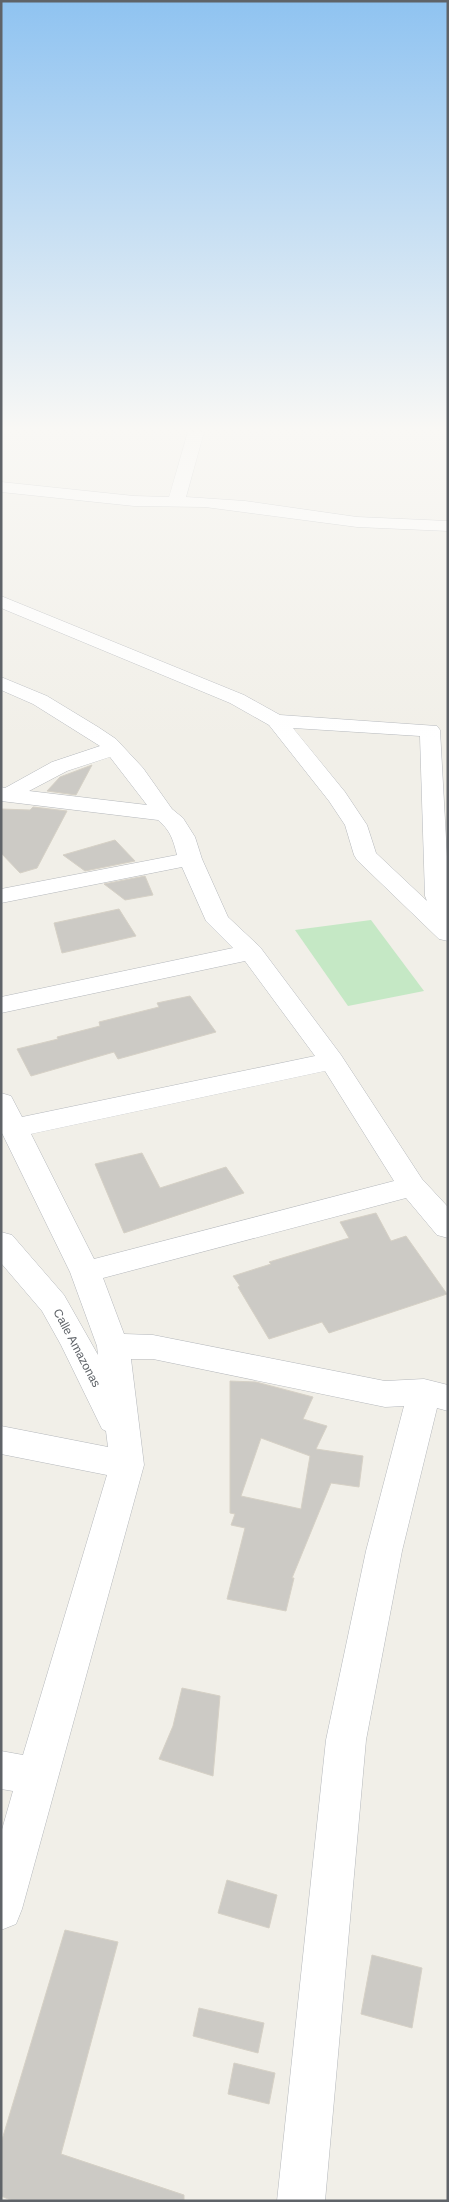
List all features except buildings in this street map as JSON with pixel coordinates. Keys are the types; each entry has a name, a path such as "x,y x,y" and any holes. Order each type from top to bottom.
{"street":[{"path":"1,601 237,699 276,721 337,797 356,826 365,855 448,934"},
{"path":"1,683 40,700 91,731 115,749 135,773 164,814 175,823 184,837 190,859 206,900 218,921 251,952 332,1060 412,1186 448,1227"},
{"path":"1,704 40,700"},
{"path":"276,721 430,730 437,896 448,923"},
{"path":"5,795 24,784 87,756 115,749"},
{"path":"5,795 164,814"},
{"path":"1,896 190,859"},
{"path":"1,1005 251,952"},
{"path":"16,1128 332,1060"},
{"path":"1,1102 16,1128 85,1272 112,1346 125,1451 19,1774 1,1910"},
{"path":"85,1272 412,1186"},
{"name":"Calle Amazonas","path":"1,1243 53,1303 76,1343 125,1451"},
{"path":"112,1346 153,1347 385,1394 436,1395 384,1551 346,1740 301,2201"},
{"path":"1,1440 125,1451"}],"green space":[{"path":"371,920 424,991 348,1006 295,930"}]}
